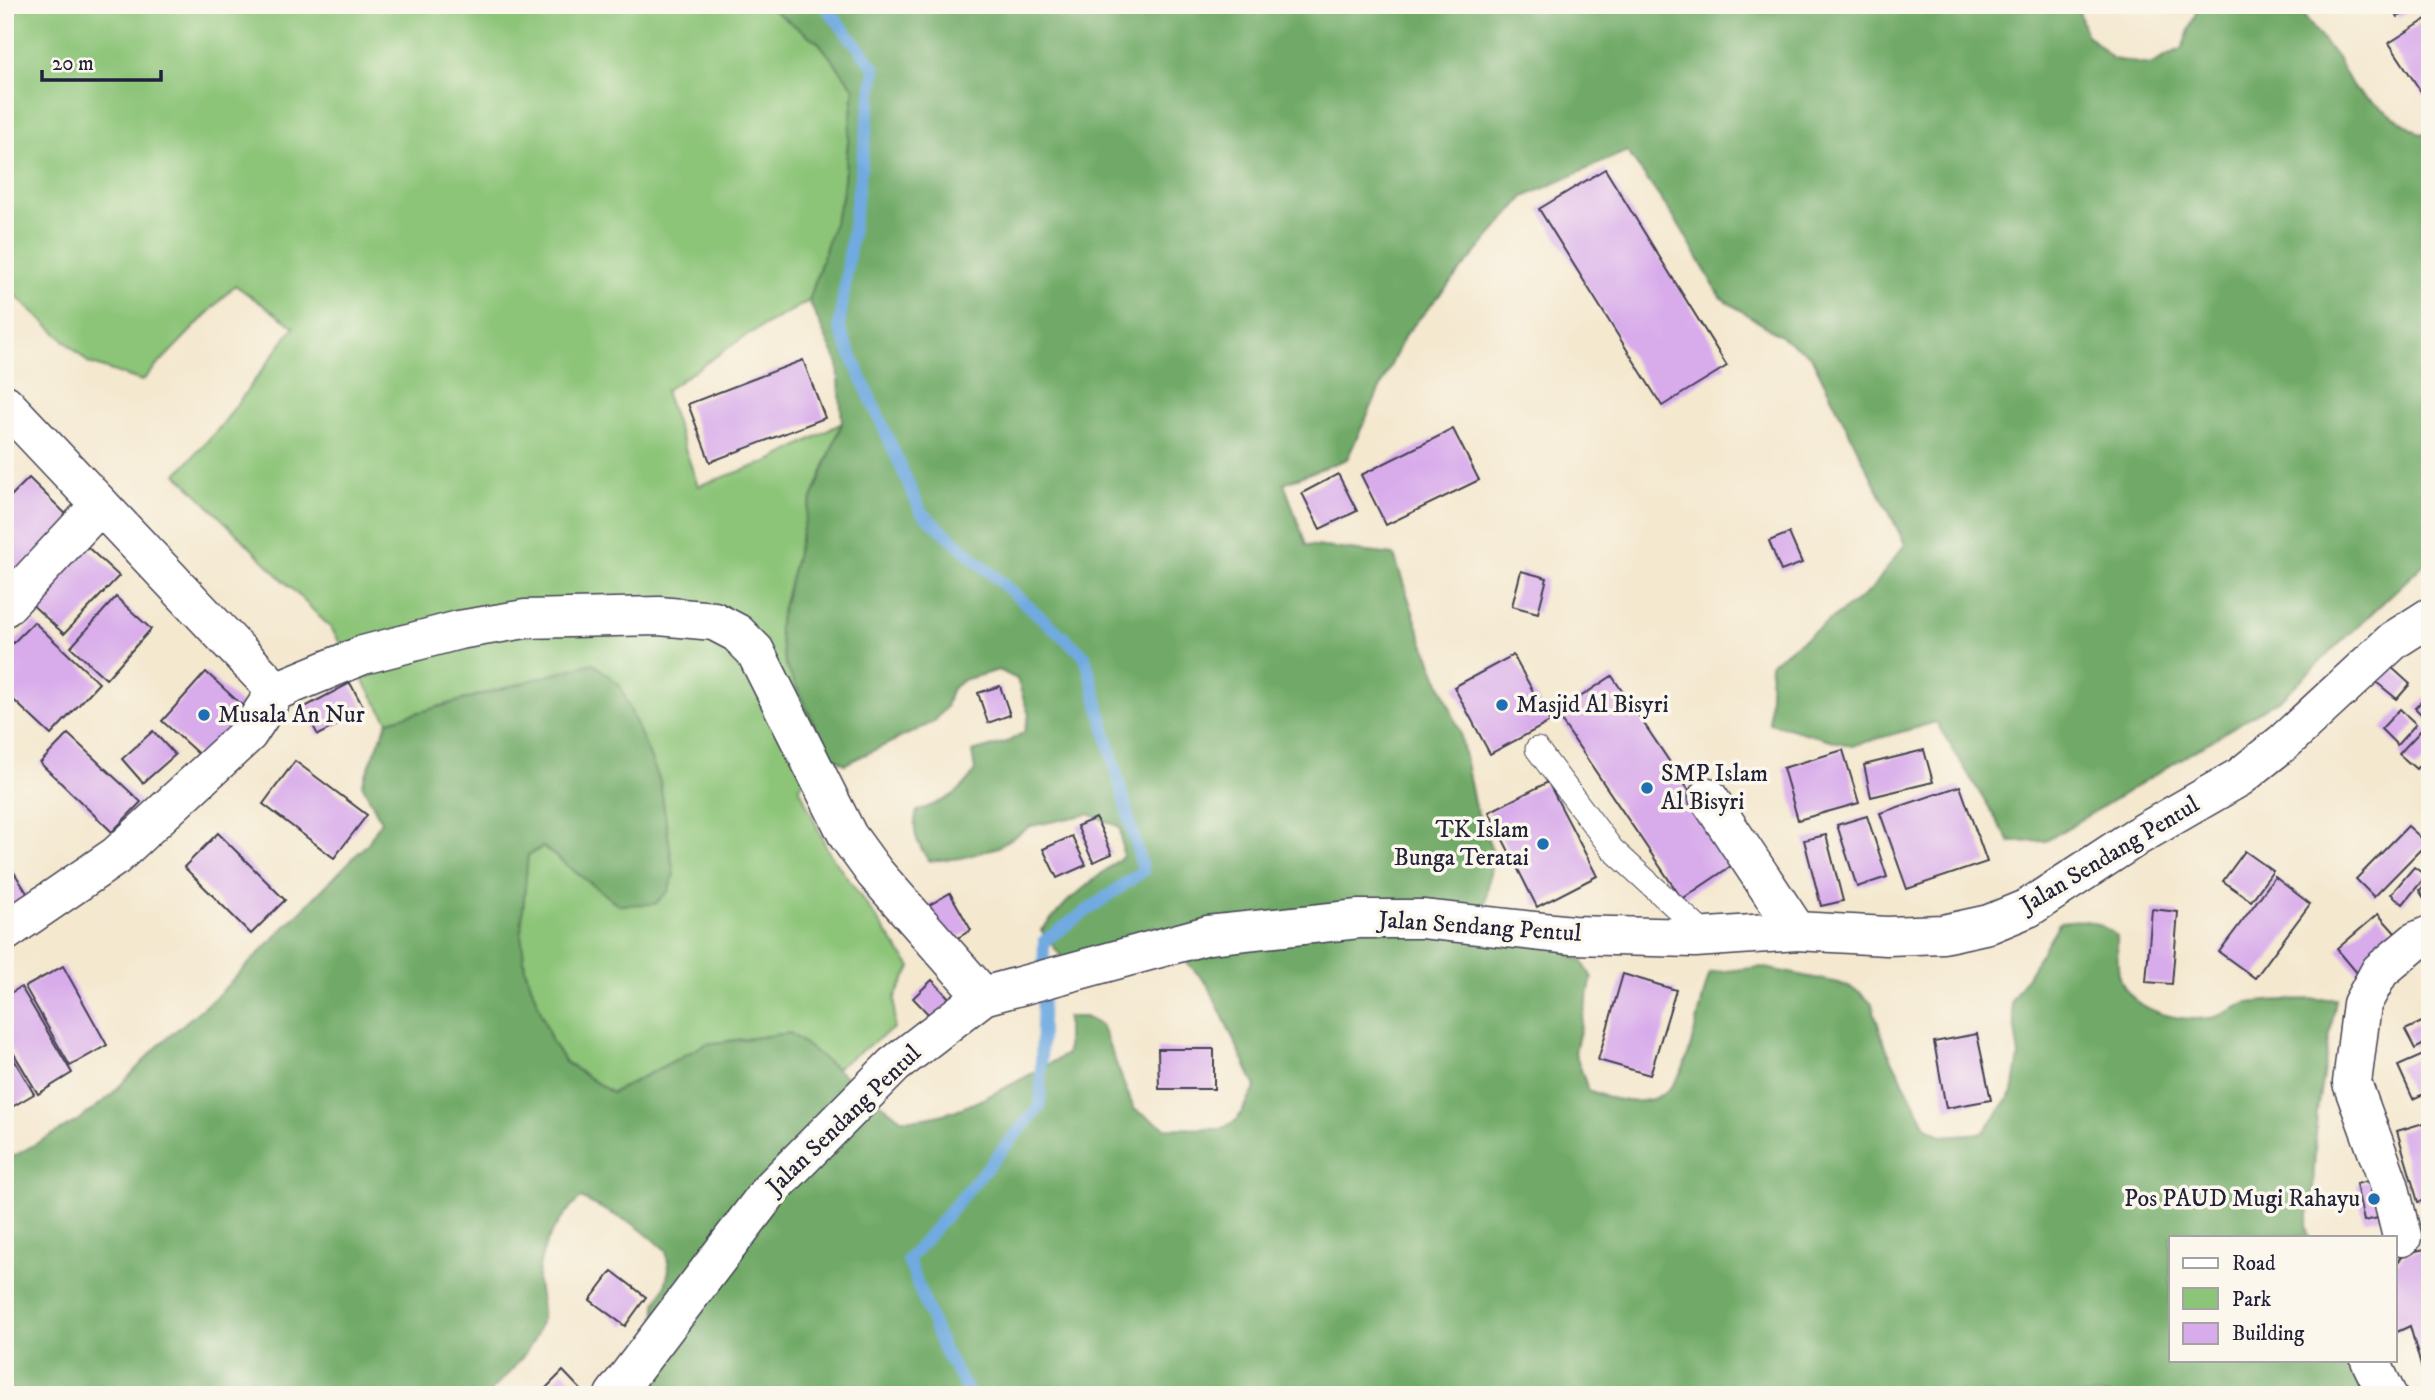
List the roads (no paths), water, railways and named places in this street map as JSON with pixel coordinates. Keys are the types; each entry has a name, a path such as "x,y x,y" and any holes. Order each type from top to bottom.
{"street":[{"path":"5,404 276,691"},
{"path":"5,607 100,505"},
{"path":"5,932 117,856 248,734 276,691 363,655 427,637 512,621 659,616 714,621 737,633 755,651 855,845 875,873 983,996"},
{"name":"Jalan Sendang Pentul","path":"614,1395 769,1190 894,1065 983,996 1019,984 1105,964 1208,935 1360,919 1422,919 1572,935 1709,937 1797,931 1887,936 1942,934 1989,924 2028,908 2136,837 2240,777 2394,640 2430,617"},
{"path":"1709,797 1797,931"},
{"path":"2409,1235 2351,1083 2362,1004 2380,971 2416,941 2430,935"},
{"path":"2371,1362 2387,1395"}],"lane":[{"path":"1537,750 1612,849 1709,937"}],"waterway":[{"path":"824,5 875,68 839,328 921,512 1085,656 1143,871 1044,941 1040,1106 908,1260 943,1349 970,1395"}],"place":[{"name":"Masjid Al Bisyri","path":"1502,705"},
{"name":"Musala An Nur","path":"204,715"},
{"name":"SMP Islam Al Bisyri","path":"1647,788"},
{"name":"TK Islam Bunga Teratai","path":"1543,844"},
{"name":"Pos PAUD Mugi Rahayu","path":"2374,1199"}]}
